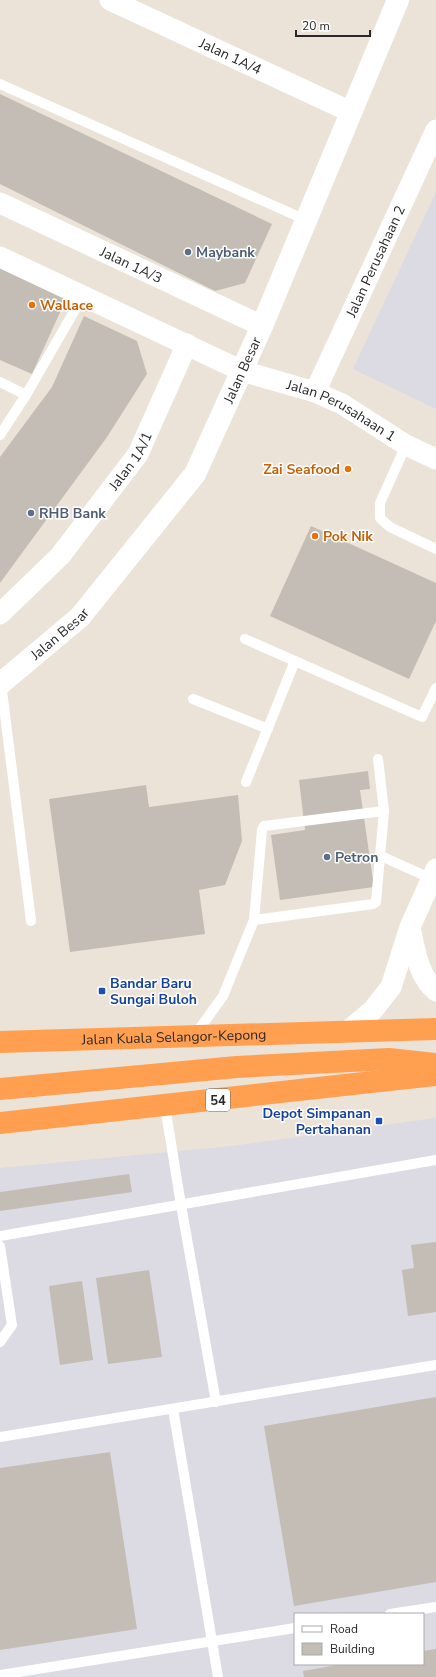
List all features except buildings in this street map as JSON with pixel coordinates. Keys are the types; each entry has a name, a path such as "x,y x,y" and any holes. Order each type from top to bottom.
{"highway":[{"name":"Jalan Kuala Selangor-Kepong","path":"0,1042 436,1029"},
{"path":"0,1089 237,1067 389,1059 436,1064"},
{"name":"54","path":"0,1123 436,1075"}],"street":[{"name":"Jalan 1A/4","path":"110,0 351,112"},
{"name":"Jalan Besar","path":"1,683 80,617 195,474 262,326 398,0"},
{"name":"Jalan Perusahaan 2","path":"315,392 436,130"},
{"name":"Jalan 1A/3","path":"0,203 262,326"},
{"path":"0,257 242,370"},
{"name":"Jalan 1A/1","path":"0,614 60,556 138,454 187,344"},
{"name":"Jalan Perusahaan 1","path":"242,370 315,392 342,404 406,445 436,459"},
{"path":"348,1031 373,1010 391,987 410,927 434,874"},
{"path":"410,927 418,962 428,985 436,991"}],"lane":[{"path":"0,84 306,220"},
{"path":"0,435 26,395 83,296"},
{"path":"0,382 26,395"},
{"path":"406,445 380,504 380,518 390,528 436,549"},
{"path":"246,639 422,717 436,688"},
{"path":"246,782 295,661"},
{"path":"1,683 31,921"},
{"path":"194,699 268,729"},
{"path":"254,920 373,904 377,898 384,811 378,759"},
{"path":"194,1037 223,996 254,920 262,830 264,826 384,811"},
{"path":"381,856 434,874"},
{"path":"165,1106 216,1402"},
{"path":"0,1236 436,1160"},
{"path":"0,1246 12,1325 0,1342"},
{"path":"0,1437 436,1365"},
{"path":"174,1409 218,1677"},
{"path":"397,1613 436,1607"},
{"path":"0,1676 212,1640 294,1628"}],"shaded area":[{"path":"436,192 436,409 353,369"},
{"name":"Depot Simpanan Pertahanan","path":"436,1118 436,1677 0,1677 0,1168 232,1146"}],"place":[{"name":"Maybank","path":"188,252"},
{"name":"Wallace","path":"32,305"},
{"name":"Zai Seafood","path":"348,469"},
{"name":"RHB Bank","path":"31,513"},
{"name":"Pok Nik","path":"315,536"},
{"name":"Petron","path":"327,857"},
{"name":"Bandar Baru Sungai Buloh","path":"102,991"},
{"name":"Depot Simpanan Pertahanan","path":"379,1121"}]}
